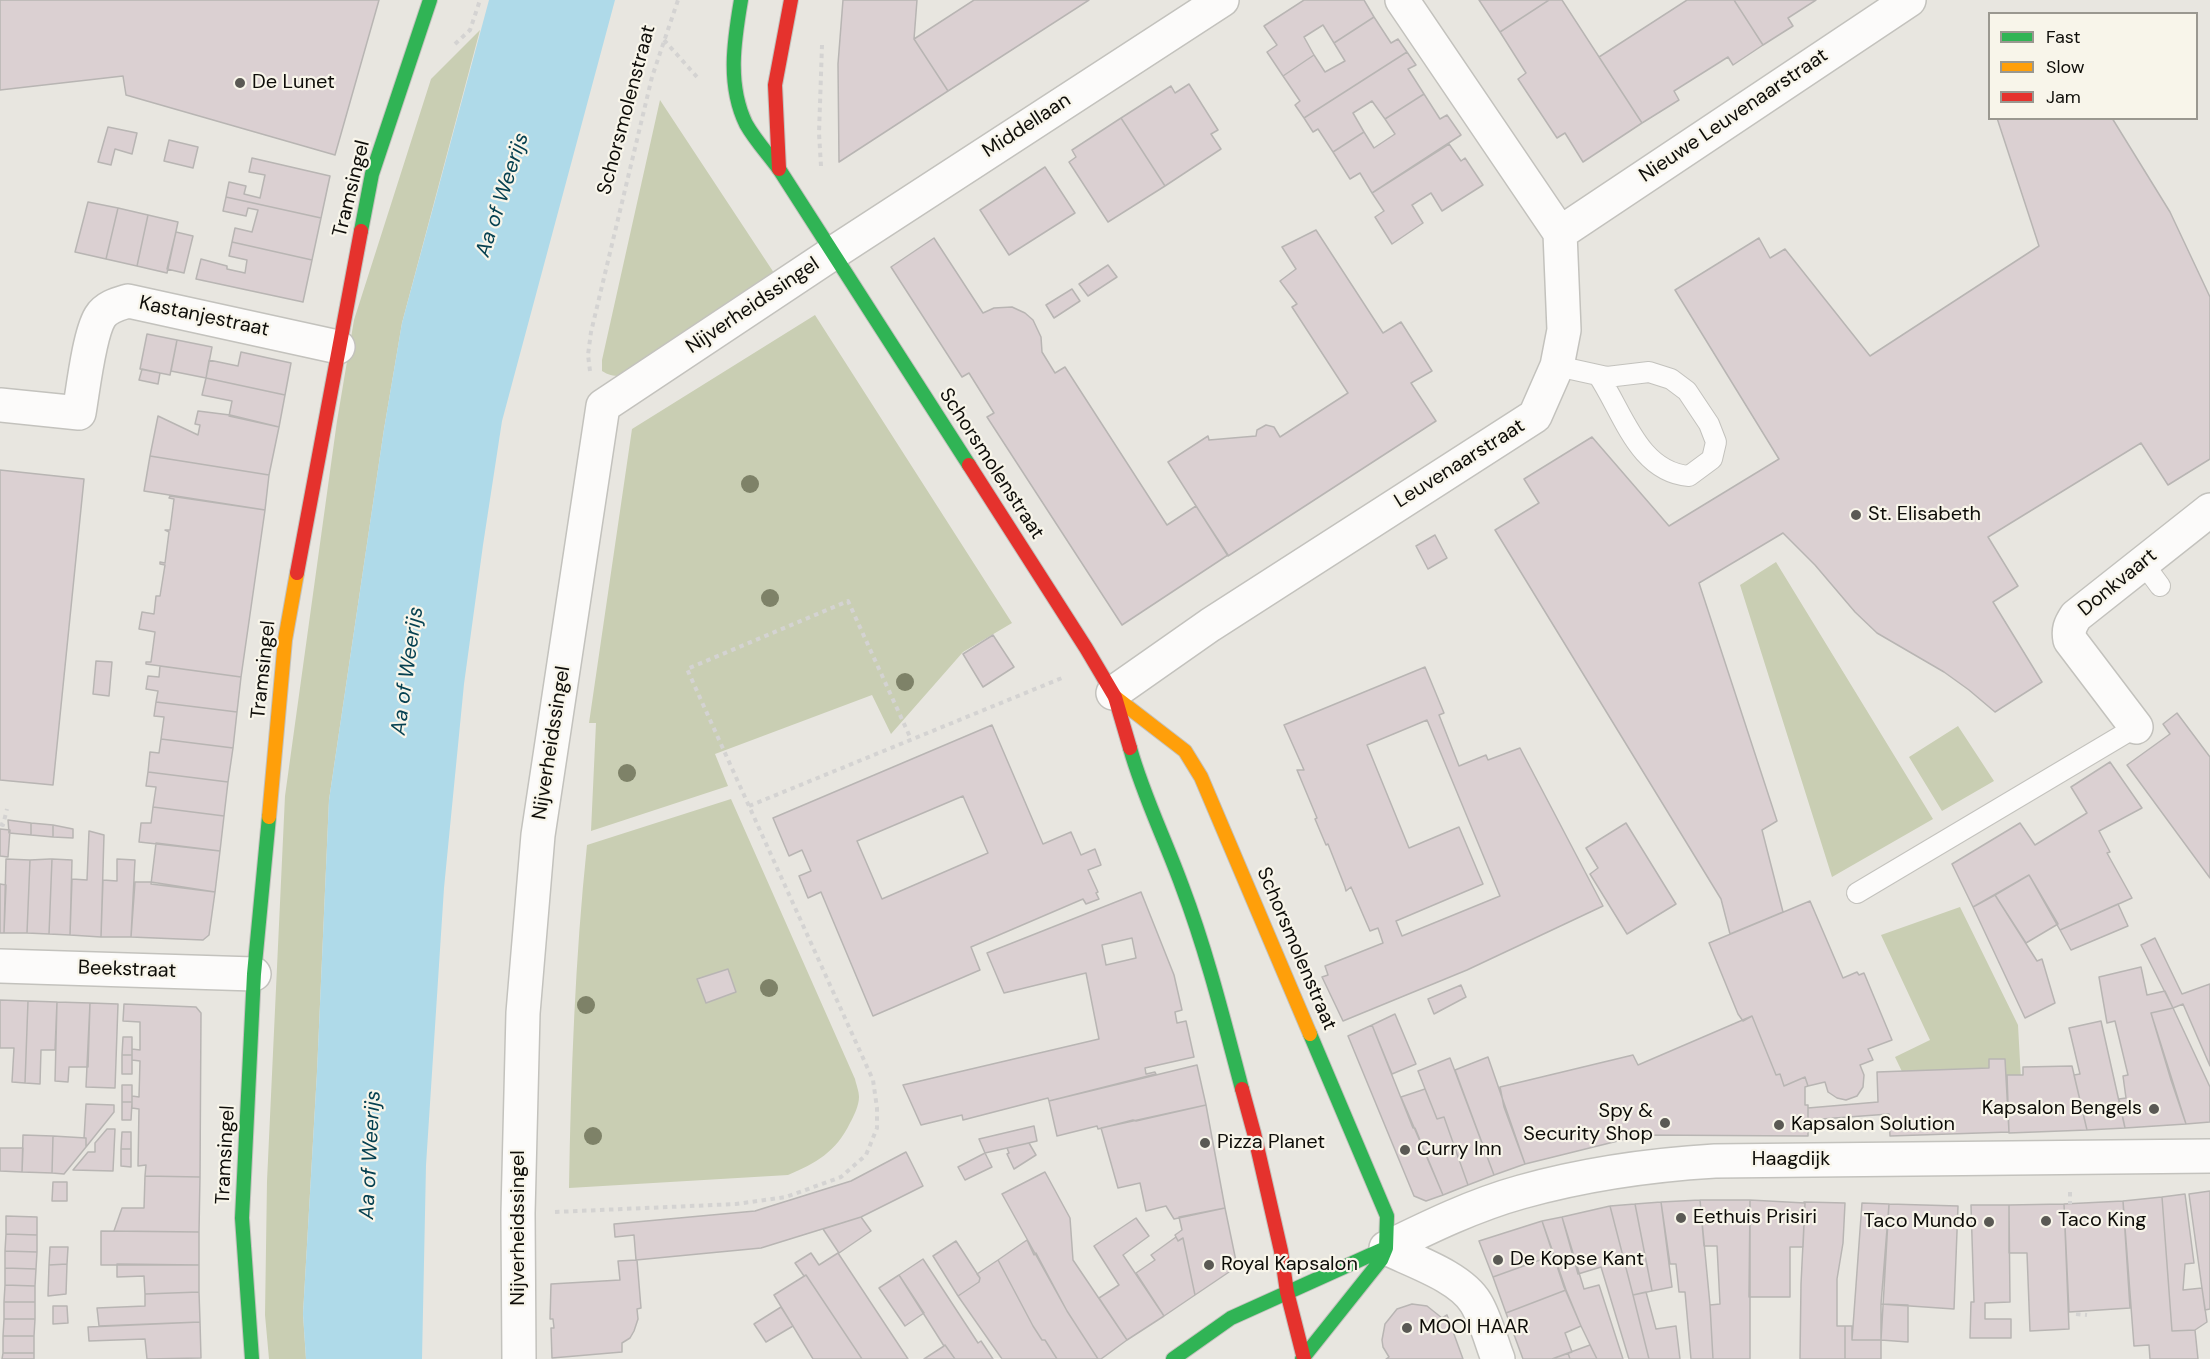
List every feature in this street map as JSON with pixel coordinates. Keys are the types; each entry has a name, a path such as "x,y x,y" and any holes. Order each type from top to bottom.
{"street":[{"name":"Tramsingel","path":"252,1359 242,1218 254,974 285,640 372,174 430,0"},
{"name":"Schorsmolenstraat","path":"741,0 733,61 735,90 746,125 779,169 1114,695 1137,774 1183,887 1219,1004 1268,1194 1281,1251 1287,1292 1303,1358"},
{"path":"779,169 776,85 791,0"},
{"name":"Middellaan","path":"833,253 1222,0"},
{"path":"1402,0 1560,233"},
{"name":"Nieuwe Leuvenaarstraat","path":"1560,233 1909,0"},
{"name":"Leuvenaarstraat","path":"1114,695 1210,625 1535,416 1557,366 1564,330 1560,233"},
{"name":"Nijverheidssingel","path":"519,1359 518,1213 523,1013 538,835 603,406 833,253"},
{"name":"Kastanjestraat","path":"0,405 79,413 94,331 100,315 112,306 128,301 338,347"},
{"name":"Donkvaart","path":"2136,727 2070,640 2068,631 2076,616 2152,574 2210,510"},
{"name":"Schorsmolenstraat","path":"1114,695 1185,751 1201,777 1383,1204 1388,1227 1386,1248"},
{"name":"Beekstraat","path":"0,966 254,974"},
{"name":"Haagdijk","path":"1386,1248 1431,1226 1520,1192 1595,1174 1655,1165 1715,1161 2210,1156"},
{"path":"1173,1359 1231,1318 1386,1248"},
{"path":"1303,1358 1368,1279 1386,1248"},
{"path":"1386,1248 1464,1289 1482,1313 1498,1359"}],"lane":[{"path":"1557,366 1598,375 1607,377 1649,372 1671,379 1687,391 1709,424 1716,442 1712,459 1689,476 1673,474 1659,465 1645,454 1626,427 1610,393 1598,375"},
{"path":"1857,893 2136,727"}],"path":[{"name":"Schorsmolenstraat","path":"603,406 589,368 589,344 652,78 678,0"},
{"path":"821,173 819,134 822,42"},
{"path":"518,1213 736,1204 786,1197 841,1177 866,1155 877,1128 873,1080 687,669 848,601 911,739"},
{"path":"749,806 1095,664"},
{"path":"0,824 3,825 7,809"},
{"path":"2076,1314 2087,1315"}],"green space":[{"path":"480,30 402,323 329,800 303,1314 306,1359 269,1359 265,1315 267,1181 285,796 337,421 354,320 431,79"},
{"path":"660,100 778,279 620,376 613,375 602,371 602,360"},
{"path":"815,315 1012,623 963,652 891,734 872,695 715,754 728,786 591,831 596,723 589,723 632,429"},
{"path":"1776,562 1933,819 1832,877 1740,585"},
{"path":"1958,726 1994,781 1942,811 1909,757"},
{"path":"731,799 855,1079 859,1097 855,1114 832,1149 808,1166 788,1175 569,1188 574,1016 587,845"},
{"path":"1960,907 2018,1025 2021,1080 1907,1082 1895,1057 1930,1040 1881,935"}],"water":[{"name":"Aa of Weerijs","path":"489,0 615,0 502,421 483,545 464,684 444,888 426,1165 422,1359 306,1359 303,1314 329,800 402,323"}],"building":[{"name":"De Lunet","path":"0,0 379,0 335,155 126,95 123,76 0,90"},
{"path":"843,0 917,0 914,39 948,91 839,162 838,64"},
{"path":"974,0 1089,0 948,91 914,39"},
{"path":"1304,0 1364,0 1374,17 1334,43 1323,25 1304,37 1314,55 1283,76 1267,52 1277,45 1264,26"},
{"path":"1479,0 1549,0 1500,32"},
{"path":"1549,0 1562,0 1642,123 1583,162 1565,133 1557,138 1518,79 1526,73 1500,32"},
{"path":"1687,0 1734,0 1763,45 1733,65 1728,57 1674,91 1679,100 1642,123 1599,57"},
{"path":"1734,0 1816,0 1788,18 1793,26 1763,45"},
{"path":"1374,17 1391,43 1398,39 1407,52 1304,118 1295,105 1300,101 1283,76 1314,55 1325,72 1345,61 1334,43"},
{"path":"1407,52 1416,65 1408,69 1424,94 1385,119 1372,101 1353,113 1364,132 1333,152 1318,129 1313,132 1304,118"},
{"path":"1189,84 1218,130 1211,134 1221,149 1165,186 1121,118 1171,86 1175,93"},
{"path":"1424,94 1440,119 1447,115 1461,135 1372,193 1360,173 1350,179 1333,152 1364,132 1374,148 1395,134 1385,119"},
{"path":"1121,118 1165,186 1108,222 1069,162 1076,157 1072,150"},
{"name":"St. Elisabeth","path":"1998,120 2113,120 2170,212 2210,297 2210,459 2168,485 2141,443 1988,537 2018,586 1993,602 2042,682 1995,712 1944,672 1877,633 1783,533 1699,583 1777,821 1762,830 1783,912 1730,934 1721,899 1495,530 1539,503 1524,479 1592,437 1669,526 1779,459 1675,290 1759,238 1770,258 1785,249 1870,356 2039,246"},
{"path":"108,127 137,133 132,154 115,149 111,165 98,162"},
{"path":"169,140 198,147 193,168 164,161"},
{"path":"1449,144 1461,161 1465,158 1483,185 1442,211 1431,193 1412,205 1423,223 1392,244 1375,217 1384,211 1372,193"},
{"path":"252,158 330,176 321,218 226,197 229,182 246,186 244,194 260,198 265,175 249,172"},
{"path":"1045,167 1075,213 1009,255 980,210"},
{"path":"226,197 321,218 312,260 232,242 235,228 252,232 258,210 248,208 246,216 223,211"},
{"path":"88,202 118,208 106,259 75,252"},
{"path":"118,208 148,215 137,266 106,259"},
{"path":"148,215 178,222 167,273 137,266"},
{"path":"1316,230 1383,333 1401,322 1432,371 1411,383 1436,421 1228,556 1168,462 1208,436 1209,440 1256,436 1257,430 1266,425 1274,427 1280,437 1348,393 1292,307 1297,304 1280,281 1296,269 1282,247"},
{"path":"176,232 193,236 184,273 167,269"},
{"path":"934,238 983,313 994,308 1012,307 1033,320 1041,337 1042,352 1055,373 1065,367 1167,525 1196,506 1228,555 1122,625 987,417 994,413 969,373 962,377 891,267"},
{"path":"232,242 312,260 303,302 196,279 201,259 245,273 247,260 229,256"},
{"path":"1108,265 1117,277 1088,296 1079,284"},
{"path":"1072,289 1080,301 1054,318 1046,305"},
{"path":"147,334 177,340 170,375 140,369"},
{"path":"177,340 212,347 206,378 171,371"},
{"path":"241,352 291,363 285,395 206,378 209,360 238,366"},
{"path":"142,369 160,373 158,384 139,380"},
{"path":"206,378 285,395 279,427 229,416 232,401 202,395"},
{"path":"198,411 230,415 279,427 269,475 150,456 158,416 198,435 200,425 195,424"},
{"path":"150,456 269,475 265,510 144,491"},
{"path":"0,470 84,479 53,785 0,780"},
{"path":"170,496 265,510 241,677 146,664 146,662 151,662 155,632 139,629 142,612 154,614 156,596 160,596 165,565 160,562 165,563 169,532 165,530 170,530 174,499 169,498"},
{"path":"1435,535 1447,558 1428,569 1416,546"},
{"path":"993,635 1014,667 983,687 963,654"},
{"path":"96,661 112,662 109,696 93,694"},
{"path":"160,666 241,677 237,712 156,702 158,691 146,689 148,676 159,677"},
{"path":"1425,667 1444,713 1439,715 1459,766 1486,755 1488,760 1520,748 1603,906 1467,970 1343,1021 1322,977 1328,975 1325,966 1383,943 1378,928 1370,931 1351,887 1346,891 1328,844 1326,845 1315,819 1317,818 1297,770 1304,770 1284,725","holes":["1427,720 1500,896 1402,936 1396,921 1483,884 1459,827 1409,848 1367,745"]},
{"path":"156,702 237,712 233,748 161,739 164,717 154,716"},
{"path":"2177,713 2210,757 2210,878 2127,765 2170,734 2163,724"},
{"path":"992,725 1043,844 1071,832 1081,855 1095,849 1101,865 1088,870 1099,899 1086,904 1083,899 971,947 980,970 873,1016 821,892 808,898 799,876 811,871 802,850 789,856 773,818","holes":["963,796 988,853 882,899 857,841"]},
{"path":"161,739 233,748 228,782 148,772 150,752 159,753"},
{"path":"2110,762 2142,808 2099,831 2110,852 2107,853 2132,898 2060,930 2029,875 1973,907 1952,864 2020,823 2035,845 2087,813 2071,787"},
{"path":"148,772 228,782 224,816 153,807 156,787 146,786"},
{"path":"153,807 224,816 220,851 139,842 141,823 151,823"},
{"path":"8,820 31,823 31,835 9,833"},
{"path":"31,823 53,825 53,837 31,835"},
{"path":"1626,823 1676,904 1627,934 1590,874 1598,868 1586,848"},
{"path":"53,825 73,829 73,838 53,837"},
{"path":"0,829 10,830 8,857 0,856"},
{"path":"89,831 104,835 101,937 70,935 72,879 87,880"},
{"path":"156,843 220,851 215,892 151,884"},
{"path":"6,859 30,860 27,933 4,933"},
{"path":"52,859 49,934 27,933 30,860"},
{"path":"52,859 72,860 70,935 49,934"},
{"path":"117,859 135,860 131,937 101,937 103,880 117,881"},
{"path":"2029,875 2058,924 2026,943 1995,895"},
{"path":"135,882 151,882 215,892 209,935 203,940 131,937"},
{"path":"0,884 6,885 4,933 0,933"},
{"path":"1141,892 1174,975 1182,1010 1175,1012 1177,1023 1186,1021 1194,1057 1145,1068 1146,1074 1155,1072 1156,1074 1049,1101 1048,1098 963,1120 962,1115 921,1125 903,1085 1099,1039 1086,973 1004,993 987,953","holes":["1132,938 1136,958 1106,965 1102,945"]},
{"path":"1995,895 2037,961 2042,959 2055,1003 2025,1018 1973,907"},
{"path":"1810,901 1843,978 1857,972 1859,975 1864,973 1892,1040 1868,1049 1873,1060 1860,1065 1864,1075 1863,1087 1857,1096 1846,1100 1837,1098 1828,1092 1825,1082 1808,1086 1805,1077 1784,1086 1780,1074 1776,1075 1752,1016 1743,1021 1738,1014 1709,943"},
{"path":"2118,904 2128,926 2071,950 2060,930"},
{"path":"2155,938 2182,994 2210,984 2210,1066 2183,1004 2173,1008 2141,945"},
{"path":"2141,967 2147,995 2165,991 2173,1008 2151,1013 2186,1124 2125,1128 2119,1099 2126,1098 2123,1076 2128,1075 2115,1021 2107,1023 2099,977"},
{"path":"728,969 736,992 706,1003 697,979"},
{"path":"1461,985 1466,997 1434,1014 1428,999"},
{"path":"0,1000 28,1001 25,1083 12,1082 14,1048 0,1048"},
{"path":"28,1001 57,1002 55,1050 41,1050 40,1084 25,1083"},
{"path":"57,1002 90,1003 88,1067 69,1067 68,1082 55,1081"},
{"path":"90,1003 118,1004 115,1088 86,1087"},
{"path":"124,1004 196,1007 201,1013 200,1177 145,1176 146,1165 138,1166 139,1109 132,1108 132,1096 139,1097 140,1061 132,1060 132,1049 140,1050 140,1022 123,1021"},
{"path":"2173,1008 2210,1087 2210,1122 2186,1124 2171,1080 2151,1013"},
{"path":"1395,1014 1416,1064 1392,1074 1372,1025"},
{"path":"1752,1016 1776,1075 1780,1074 1784,1086 1805,1077 1808,1086 1805,1087 1805,1105 1808,1105 1808,1136 1642,1135 1525,1164 1504,1107 1500,1087 1633,1055 1638,1065"},
{"path":"2101,1021 2125,1128 2087,1130 2074,1075 2080,1074 2069,1028"},
{"path":"1372,1025 1413,1128 1415,1128 1443,1195 1426,1201 1414,1196 1348,1036"},
{"path":"123,1037 132,1037 132,1055 122,1055"},
{"path":"122,1055 132,1055 132,1074 122,1074"},
{"path":"1488,1057 1525,1164 1494,1175 1455,1070"},
{"path":"1450,1058 1494,1175 1468,1185 1444,1117 1437,1119 1418,1071"},
{"path":"1989,1059 2005,1059 2009,1132 1890,1136 1889,1114 1808,1120 1808,1108 1878,1102 1877,1072 1989,1068"},
{"path":"1197,1065 1206,1105 1057,1136 1049,1101"},
{"path":"2072,1066 2087,1130 2009,1133 2007,1075 2023,1075 2023,1067"},
{"path":"122,1085 132,1085 132,1102 122,1102"},
{"path":"1425,1089 1437,1119 1444,1117 1468,1185 1443,1195 1401,1097"},
{"path":"122,1102 132,1102 131,1120 122,1120"},
{"path":"86,1104 114,1105 114,1112 86,1147 86,1138 84,1138"},
{"path":"1206,1105 1225,1208 1174,1219 1166,1206 1146,1211 1140,1183 1118,1188 1101,1128"},
{"path":"1034,1126 1037,1141 985,1153 979,1139"},
{"path":"107,1129 115,1129 113,1171 73,1170 88,1152 95,1152 95,1143"},
{"path":"122,1132 131,1132 131,1149 121,1149"},
{"path":"23,1135 53,1136 52,1173 22,1172"},
{"path":"53,1136 86,1138 86,1147 64,1174 52,1173"},
{"path":"1029,1143 1036,1155 1014,1169 1007,1154 1009,1153 1007,1148"},
{"path":"0,1148 23,1148 22,1172 0,1171"},
{"path":"121,1149 131,1149 131,1167 121,1166"},
{"path":"906,1152 923,1186 861,1217 761,1248 636,1260 634,1235 615,1237 614,1224 755,1211 851,1181"},
{"path":"985,1153 992,1167 965,1180 958,1167"},
{"path":"1045,1172 1070,1218 1073,1260 1127,1340 1101,1359 1098,1359 1067,1311 1002,1194"},
{"path":"145,1176 200,1177 199,1232 114,1231 122,1208 144,1208"},
{"path":"53,1182 67,1182 67,1201 52,1201"},
{"path":"2210,1191 2210,1309 2205,1310 2189,1194"},
{"path":"2185,1194 2194,1263 2185,1264 2183,1290 2202,1288 2207,1322 2195,1330 2172,1331 2162,1197"},
{"path":"2162,1197 2172,1331 2195,1330 2198,1359 2150,1359 2149,1345 2134,1346 2123,1201"},
{"path":"1700,1200 1750,1200 1750,1359 1713,1359 1710,1305 1720,1304 1717,1246 1704,1246"},
{"path":"1700,1200 1713,1359 1691,1359 1685,1292 1679,1292 1676,1264 1670,1264 1661,1202"},
{"path":"1750,1200 1805,1203 1803,1247 1790,1247 1790,1297 1749,1297"},
{"path":"2123,1201 2130,1308 2069,1312 2064,1204"},
{"path":"1661,1202 1672,1287 1652,1291 1635,1204"},
{"path":"1804,1202 1845,1203 1843,1243 1837,1279 1837,1326 1845,1326 1845,1359 1800,1359"},
{"path":"1862,1203 1889,1204 1881,1340 1852,1340"},
{"path":"1635,1204 1652,1291 1633,1295 1610,1206"},
{"path":"1889,1204 1958,1206 1954,1309 1881,1304"},
{"path":"2064,1204 2069,1329 2030,1331 2027,1253 2009,1253 2009,1205"},
{"path":"1971,1205 2009,1205 2010,1302 1985,1303 1985,1319 2011,1319 2011,1338 1970,1338 1971,1302 1974,1302"},
{"path":"1610,1206 1649,1359 1629,1359 1601,1267 1578,1274 1562,1217"},
{"path":"1225,1208 1236,1261 1232,1270 1195,1295 1183,1238 1178,1241 1175,1235 1182,1230 1179,1217"},
{"path":"6,1216 37,1217 37,1235 6,1234"},
{"path":"861,1217 871,1231 839,1253 823,1229"},
{"path":"1562,1217 1584,1289 1599,1285 1623,1359 1597,1359 1564,1287 1542,1221"},
{"path":"1136,1218 1149,1236 1123,1255 1164,1316 1127,1340 1099,1298 1119,1285 1094,1246"},
{"path":"1542,1221 1554,1255 1493,1277 1479,1241"},
{"path":"101,1231 199,1232 199,1265 101,1265"},
{"path":"6,1234 37,1235 37,1252 5,1251"},
{"path":"1176,1237 1178,1241 1183,1238 1195,1295 1164,1316 1136,1273 1155,1260 1151,1255"},
{"path":"1027,1240 1067,1311 1098,1359 1057,1359 1033,1326 998,1260"},
{"path":"956,1241 980,1278 979,1282 958,1296 933,1256"},
{"path":"50,1247 68,1247 67,1264 49,1265"},
{"path":"5,1251 37,1252 36,1269 5,1268"},
{"path":"811,1253 819,1265 838,1253 908,1359 862,1359 806,1275 804,1276 795,1263"},
{"path":"1554,1255 1566,1290 1506,1313 1493,1277"},
{"path":"923,1259 978,1343 981,1341 993,1359 955,1359 944,1346 899,1275"},
{"path":"637,1260 641,1308 637,1309 638,1319 634,1331 630,1338 622,1343 622,1352 552,1358 551,1328 554,1328 553,1319 550,1319 551,1284 620,1280 618,1261"},
{"path":"998,1260 1033,1326 1057,1359 1002,1359 958,1296 979,1282 980,1278 977,1274"},
{"path":"67,1264 66,1294 48,1296 49,1265"},
{"path":"117,1264 199,1265 199,1292 145,1294 144,1276 117,1277"},
{"path":"5,1268 36,1269 35,1286 5,1285"},
{"path":"806,1275 862,1359 813,1359 774,1295"},
{"path":"899,1275 924,1313 905,1326 879,1288"},
{"path":"5,1285 35,1286 35,1302 4,1302"},
{"path":"1566,1290 1581,1326 1565,1333 1572,1352 1552,1359 1523,1359 1506,1313"},
{"path":"199,1292 200,1322 99,1326 97,1308 145,1306 145,1294"},
{"path":"1646,1292 1656,1329 1676,1326 1680,1359 1649,1359 1633,1295"},
{"path":"4,1302 35,1302 35,1319 4,1319"},
{"path":"1412,1304 1427,1306 1442,1318 1447,1315 1463,1359 1386,1359 1389,1357 1382,1340 1385,1324 1397,1309"},
{"path":"1881,1304 1908,1305 1908,1342 1881,1340"},
{"path":"53,1306 67,1306 68,1323 53,1324"},
{"path":"781,1307 793,1326 766,1342 754,1324"},
{"path":"4,1319 35,1319 34,1336 3,1336"},
{"path":"200,1322 201,1358 147,1359 145,1339 89,1341 88,1327"},
{"path":"1845,1326 1852,1326 1852,1340 1881,1340 1881,1359 1845,1359"},
{"path":"3,1336 34,1336 34,1353 3,1353"},
{"path":"1590,1345 1597,1359 1570,1359 1568,1353"},
{"path":"944,1346 955,1359 924,1359"},
{"path":"3,1353 34,1353 34,1359 2,1359"},
{"path":"1568,1353 1570,1359 1552,1359"}],"traffic: fast":[{"path":"361,231 372,174 430,0"},
{"path":"741,0 734,47 734,78 736,94 746,124 779,169 969,465"},
{"path":"1130,748 1141,783 1191,911 1215,987 1242,1089"},
{"path":"252,1359 242,1218 254,974 269,817"},
{"path":"1302,1359 1381,1260 1386,1248 1387,1216 1310,1034"},
{"path":"1173,1359 1231,1318 1386,1248"}],"traffic: slow":[{"path":"269,817 285,640 297,573"},
{"path":"1115,697 1185,751 1201,777 1310,1034"}],"traffic: jam":[{"path":"779,169 775,85 791,0"},
{"path":"297,573 361,231"},
{"path":"969,465 1115,697 1130,748"},
{"path":"1242,1089 1254,1133 1281,1251 1287,1292 1304,1359"}],"place":[{"name":"De Lunet","path":"240,83"},
{"name":"St. Elisabeth","path":"1856,515"},
{"name":"Kapsalon Bengels","path":"2154,1109"},
{"name":"Spy & Security Shop","path":"1665,1123"},
{"name":"Kapsalon Solution","path":"1779,1125"},
{"name":"Pizza Planet","path":"1205,1143"},
{"name":"Curry Inn","path":"1405,1150"},
{"name":"Eethuis Prisiri","path":"1681,1218"},
{"name":"Taco King","path":"2046,1221"},
{"name":"Taco Mundo","path":"1989,1222"},
{"name":"De Kopse Kant","path":"1498,1260"},
{"name":"Royal Kapsalon","path":"1209,1265"},
{"name":"MOOI HAAR","path":"1407,1328"}]}
